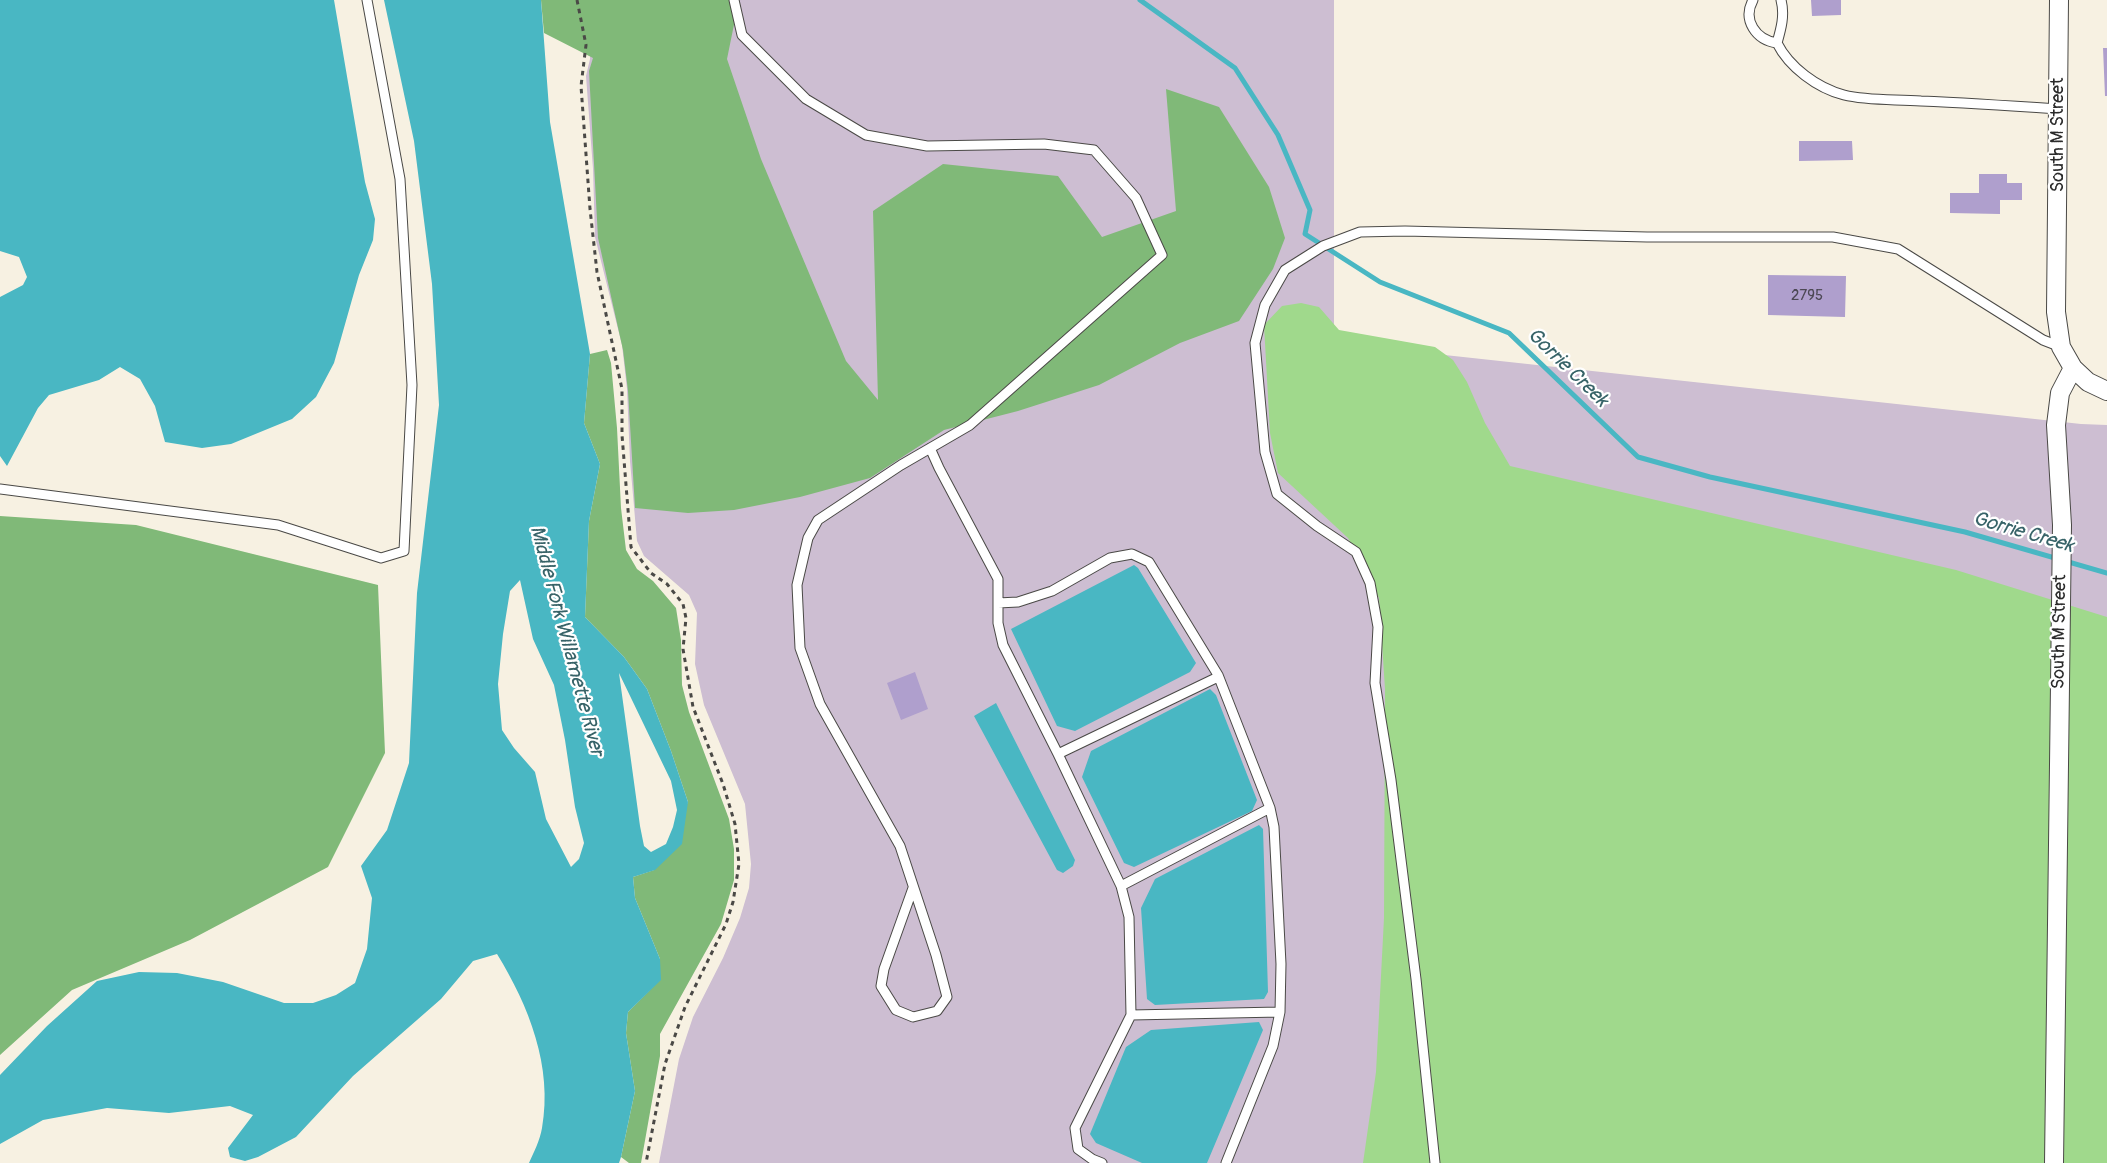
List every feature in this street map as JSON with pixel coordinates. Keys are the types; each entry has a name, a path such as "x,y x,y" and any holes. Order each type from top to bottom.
{"street":[{"name":"South M Street","path":"2054,1163 2062,525 2056,425 2060,393 2073,368 2061,347 2056,312 2059,0"},
{"path":"2073,368 2088,382 2107,391"}],"lane":[{"path":"0,489 278,525 381,558 404,551 412,385 400,179 367,0"},
{"path":"734,0 742,35 806,99 866,135 927,146 1044,144 1094,150 1136,198 1162,255 970,425 901,465 818,520 808,538 798,585 800,648 820,704 900,846 936,955 947,997 937,1011 913,1017 896,1010 881,986 884,969 913,888"},
{"path":"1753,0 1750,5 1751,25 1756,34 1765,41 1777,43"},
{"path":"1781,0 1782,25 1777,43 1781,51 1799,71 1827,89 1844,95 2058,109"},
{"path":"1435,1163 1416,979 1375,682 1378,627 1370,583 1356,552 1317,526 1277,494 1265,452 1255,343 1265,305 1285,270 1323,246 1360,231 1647,237 1833,237 1898,249 2043,340 2061,347"},
{"path":"930,448 998,579 998,623 1003,645 1121,886 1129,917 1131,1015 1075,1128 1078,1149 1102,1163"},
{"path":"998,603 1018,602 1052,591 1110,558 1132,554 1149,562 1218,677 1270,808 1274,827 1281,964 1280,1012 1273,1046 1226,1163"},
{"path":"1058,754 1218,677"},
{"path":"1121,886 1270,808"},
{"path":"1131,1015 1280,1012"}],"path":[{"path":"577,0 586,45 581,86 590,209 597,272 622,389 622,435 631,547 651,573 667,584 683,604 686,618 683,650 693,707 723,784 735,824 739,864 733,902 726,924 684,1007 665,1064 646,1163"}],"shaded area":[{"path":"586,0 1334,0 1334,343 2107,425 2107,1163 659,1163 679,1059 693,1017 740,918 749,888 751,864 745,804 704,705 695,664 697,613 689,595 644,556 637,541 622,345 595,237 586,76 590,59 590,23"}],"green space":[{"path":"541,0 739,0 727,59 761,159 846,361 878,400 873,211 943,164 1058,176 1102,237 1176,211 1166,89 1219,107 1269,187 1285,238 1273,269 1239,321 1180,343 1099,385 1018,411 944,430 870,478 800,497 734,510 688,513 635,508 628,391 623,350 598,238 589,71 593,58 544,33"},
{"path":"1301,303 1319,307 1339,330 1435,347 1453,360 1467,382 1485,423 1510,466 1956,570 2107,617 2107,1163 1363,1163 1376,1072 1384,918 1385,689 1379,598 1348,538 1278,473 1270,433 1264,325 1282,306"},
{"path":"607,350 611,363 626,550 637,569 653,581 676,608 681,640 682,685 689,712 729,819 734,849 734,880 721,924 660,1034 660,1056 641,1163 629,1163 621,1157 635,1091 626,1033 628,1012 660,980 660,959 635,898 633,877 654,870 688,802 647,689 624,657 585,617 589,521 600,464 584,423 590,354"},
{"path":"0,516 136,525 378,585 385,753 328,867 190,940 72,990 0,1055"}],"water":[{"path":"0,0 334,0 365,182 375,219 373,240 359,275 334,363 316,397 292,419 231,444 202,448 165,442 155,406 140,379 120,367 99,380 49,395 38,408 7,466 0,456 0,297 23,285 27,277 19,257 0,251"},
{"name":"Middle Fork Willamette River","path":"384,0 541,0 550,122 590,354 584,423 600,464 589,521 585,617 624,657 647,689 688,802 682,844 655,870 633,877 635,898 660,959 661,980 628,1012 626,1033 635,1091 619,1163 529,1163 542,1128 545,1105 541,1060 528,1016 497,954 473,961 441,999 353,1076 296,1137 258,1157 245,1161 230,1157 228,1148 253,1115 230,1106 169,1113 107,1108 43,1120 0,1144 0,1075 47,1026 97,981 139,972 177,973 223,982 284,1003 313,1003 336,995 355,983 367,949 372,898 361,866 387,830 409,763 417,593 439,405 432,284 414,141","holes":["520,580 533,639 554,685 575,807 584,843 579,859 571,867 546,819 535,772 502,730 498,684 503,634 510,591","619,673 671,781 677,810 666,844 651,852 644,846 640,826"]},
{"path":"1134,565 1196,663 1190,672 1075,731 1057,726 1011,629"},
{"path":"1210,689 1216,695 1257,800 1252,811 1134,867 1124,863 1082,777 1091,751"},
{"path":"996,703 1075,860 1073,866 1063,873 1057,870 974,716"},
{"path":"1259,825 1263,829 1268,992 1264,999 1155,1005 1147,999 1141,908 1155,879"},
{"path":"1259,1022 1263,1030 1207,1163 1142,1163 1096,1143 1090,1134 1126,1047 1151,1030"}],"building":[{"path":"1811,0 1841,0 1841,15 1812,16"},
{"path":"2103,48 2107,48 2107,96 2105,96"},
{"path":"1799,141 1852,141 1853,160 1799,161"},
{"path":"1979,174 2007,174 2007,183 2022,183 2022,200 2000,200 2000,214 1950,213 1950,193 1979,193"},
{"path":"1768,275 1846,276 1845,317 1768,315"},
{"path":"915,672 928,709 901,720 887,683"}],"waterway":[{"name":"Gorrie Creek","path":"1140,0 1235,68 1278,135 1310,210 1305,234 1380,282 1509,333 1638,457 1710,477 1965,532 2107,573"}]}
